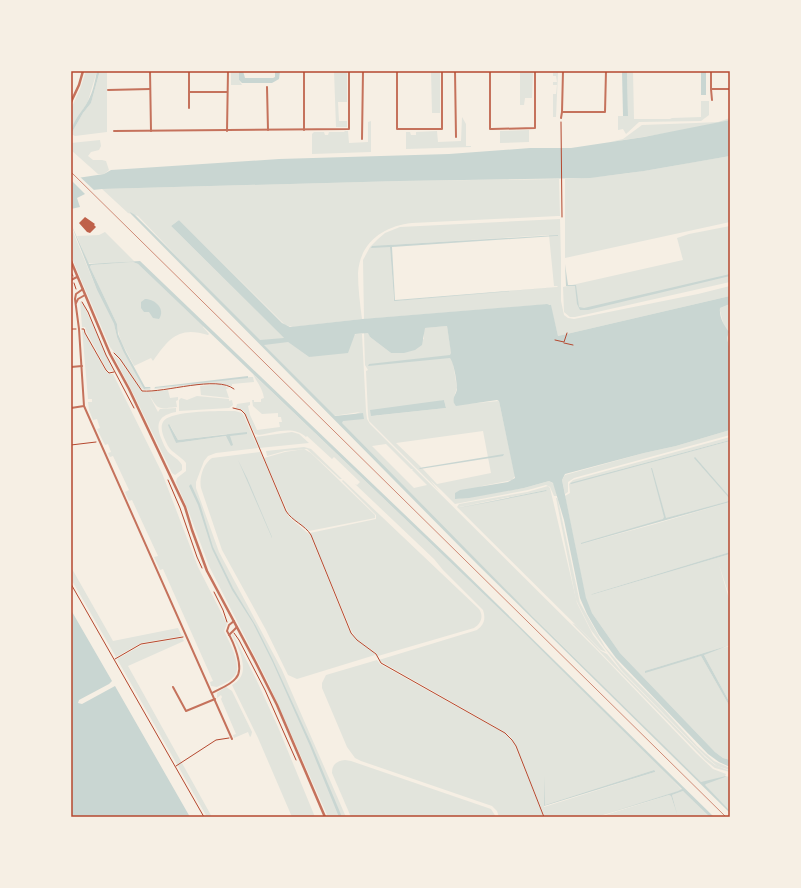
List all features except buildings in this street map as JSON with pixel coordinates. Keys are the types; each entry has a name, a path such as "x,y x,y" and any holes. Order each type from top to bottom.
{"street":[{"path":"71,102 83,71"},
{"path":"150,71 150,131"},
{"path":"189,71 189,108"},
{"path":"227,130 228,71"},
{"path":"304,71 304,130"},
{"path":"114,131 349,129 348,71"},
{"path":"362,139 363,71"},
{"path":"397,71 397,129 442,129 442,71"},
{"path":"455,71 456,137"},
{"path":"490,71 490,129 535,128 535,71"},
{"path":"560,118 562,112 563,71"},
{"path":"562,112 605,112 606,71"},
{"path":"711,71 712,100"},
{"path":"267,87 268,130"},
{"path":"711,89 730,88"},
{"path":"108,90 150,89"},
{"path":"190,92 228,92"},
{"path":"71,261 110,354 129,389 176,486 185,507 207,571 277,705 325,817"},
{"path":"71,280 78,277"},
{"path":"83,289 75,296 74,299 80,329 84,406 232,738"},
{"path":"76,304 78,299 86,295"},
{"path":"71,367 82,366"},
{"path":"71,408 84,406"},
{"path":"212,693 234,680 239,675 240,666 227,631 227,628 234,621"},
{"path":"229,635 237,627"},
{"path":"173,687 186,711 215,699"}],"path":[{"path":"560,118 562,217"},
{"path":"88,312 106,355 128,398"},
{"path":"71,329 84,329 106,370 110,373 115,372"},
{"path":"564,342 567,333"},
{"path":"555,340 573,345"},
{"path":"106,355 115,353 142,391 218,383 234,389"},
{"path":"233,408 241,410 245,414 286,511 291,518 311,535 352,635 376,654 381,663 487,722 510,737 516,746 544,817"},
{"path":"71,445 100,442"},
{"path":"71,584 204,817"},
{"path":"114,659 141,644 186,636"},
{"path":"175,767 216,740 232,738"}],"shaded area":[{"path":"86,71 97,71 88,101 71,130 71,109"},
{"path":"97,71 100,71 91,103 83,113 71,134 75,121 86,105 91,94"},
{"path":"100,71 107,71 107,132 75,136 71,134 83,113 91,103"},
{"path":"231,71 239,71 239,80 242,85 231,85"},
{"path":"239,71 243,71 245,78 273,78 275,77 275,71 280,71 279,79 272,83 242,83 239,80"},
{"path":"334,71 347,71 347,102 338,102 339,121 347,121 347,127 336,127"},
{"path":"431,71 440,71 440,113 432,113"},
{"path":"520,71 533,71 532,98 525,98 524,105 520,105"},
{"path":"557,71 558,73 556,117 553,117 553,94 556,94 557,85 553,85 553,82 557,82 556,76 553,76 553,73 556,73"},
{"path":"622,71 627,71 628,116 623,116"},
{"path":"627,71 633,71 634,119 701,117 701,101 709,101 709,115 701,121 639,122 626,134 623,129 618,130 618,116 628,116"},
{"path":"701,71 706,71 706,95 701,95"},
{"path":"462,117 466,124 466,146 471,147 406,149 406,132 410,132 411,135 416,135 416,132 437,131 438,142 461,141"},
{"path":"730,118 730,120 700,127 610,142 623,139 642,125 718,122"},
{"path":"730,120 730,156 644,171 590,178 400,181 102,189 93,190 77,198 80,207 71,209 71,179 104,174 111,170 279,159 449,154 530,148 571,148 644,137"},
{"path":"371,121 371,152 312,154 312,134 314,132 324,132 325,135 328,135 329,132 348,131 349,143 368,142 368,122"},
{"path":"529,130 529,142 500,143 500,131"},
{"path":"100,140 101,146 99,150 91,152 88,156 93,160 106,161 109,170 104,174 98,174 71,150 71,143"},
{"path":"730,156 730,222 565,258 565,179 607,176"},
{"path":"559,179 560,216 412,223 392,228 383,232 369,244 363,253 360,262 358,279 362,319 293,327 285,325 179,220 171,226 287,341 309,357 356,334 362,334 366,411 367,419 370,424 595,648 696,753 713,769 726,774 725,776 730,777 730,811 510,594 339,422 360,412 333,416 138,216 128,213 102,189 400,181","holes":["386,444 411,469 413,469 412,470 427,485 414,488 372,446"]},
{"path":"130,212 135,215 260,340 284,338 171,226 179,220 282,323 290,327 362,319 547,304 551,305 558,336 730,296 730,304 720,308 720,315 729,332 727,338 730,351 730,430 676,446 565,474 562,480 586,598 592,613 620,653 715,752 723,758 730,760 730,767 719,762 708,754 616,658 599,635 580,598 564,520 553,483 549,481 524,488 469,498 455,499 455,493 460,490 508,482 515,478 499,401 497,400 456,406 453,399 457,389 454,368 450,358 368,366 369,364 450,355 451,353 447,326 425,328 422,345 415,350 404,353 391,353 370,337 368,333 355,334 348,353 309,357 288,342 264,345 335,416 363,413 364,419 343,421 342,423 532,616 701,782 726,776 705,785 730,811 730,813 478,565"},
{"path":"560,219 561,301 564,315 568,318 574,319 698,294 730,286 730,296 558,336 550,304 364,319 363,260 370,247 378,239 385,233 400,227","holes":["549,235 554,286 558,286 394,301 390,245"]},
{"path":"71,224 89,264 140,261 450,558 714,817 710,817 683,791 672,795 678,817 671,796 669,795 596,817 682,789 513,622 138,264 133,262 91,265 90,267 117,324 118,334 126,352 145,387 150,387 144,389 123,351 117,337 114,324 97,290"},
{"path":"730,226 730,282 575,317 570,317 564,312 563,287 683,260 677,238 689,234"},
{"path":"71,227 97,290 114,324 117,337 123,351 145,389 151,387 150,390 144,390 141,388 110,347 71,256"},
{"path":"105,232 134,261 103,264 88,263 77,236 99,235"},
{"path":"558,235 392,247 395,300 558,287 396,301 394,301 390,247 371,248 372,246"},
{"path":"133,262 138,264 203,326 209,334 189,332 182,333 170,340 153,361 151,358 134,366 121,341 117,324 90,267 91,265"},
{"path":"565,264 568,285 576,285 579,307 584,308 730,274 730,276 588,310 580,310 577,304 575,286 566,286"},
{"path":"145,299 149,299 158,305 161,312 159,319 153,318 149,312 144,312 141,308 141,302"},
{"path":"80,301 85,308 113,371 107,370 85,327 82,327"},
{"path":"730,304 730,351 727,338 729,333 725,330 720,308"},
{"path":"447,326 457,388 453,400 455,405 499,401 515,476 512,480 482,486 456,499 524,488 549,481 554,484 557,496 554,496 550,487 546,485 528,490 455,504 430,480 439,491 369,421 366,371 368,370 365,365 364,333 369,333 370,337 391,353 424,339 424,328","holes":["444,400 446,408 372,416","483,431 491,473 437,484 422,468 420,469 421,467 396,443"]},
{"path":"82,329 105,370 110,374 113,374 162,473 198,567 227,624 224,631 236,659 237,671 231,679 217,687 211,686 210,682 213,681 163,569 160,570 154,557 158,556 132,500 129,501 125,492 129,490 113,456 110,457 108,453 111,452 108,444 105,445 97,429 100,428 97,419 93,420 89,410 88,402 92,402 92,399 88,399"},
{"path":"113,355 118,359 142,391 168,390 170,398 178,397 178,400 176,401 177,407 159,408 148,393 158,412 160,409 176,408 176,412 163,417 159,424 159,432 164,445 170,454 182,465 182,470 175,475 172,473"},
{"path":"253,374 513,622 656,762 682,790 596,817 545,817 510,736 380,661 379,660 477,630 484,622 483,610 434,559 355,484 357,485 360,482 334,457 332,459 307,436 306,437 295,431 283,431 259,435 255,434 244,412 241,409 236,408 237,404 250,402 250,405 248,406 250,415 257,430 280,427 279,422 282,422 281,417 278,417 278,413 262,414 253,406 252,400 254,400 254,402 261,402 261,399 264,398 261,388","holes":["654,770 655,772 544,807 544,798 545,805"]},
{"path":"248,376 248,378 155,388 155,387"},
{"path":"253,377 254,382 232,384 232,386 217,383 154,388 154,387"},
{"path":"220,384 229,388 226,389 229,398 201,395 200,386"},
{"path":"197,396 229,399 229,401 232,400 233,405 229,408 179,411 179,400 181,398 187,400"},
{"path":"444,400 446,408 371,416 370,410"},
{"path":"208,411 235,411 242,413 244,416 258,448 216,453 208,456 204,461 196,482 196,488 219,552 282,670 346,817 328,817 268,682 209,566 176,482 177,478 186,471 186,463 168,446 162,431 163,422 167,418 175,415","holes":["170,425 178,440 227,434 227,436 176,443"]},
{"path":"169,424 178,440 247,432 247,434 230,436 233,445 231,446 226,436 176,443 168,425"},
{"path":"730,430 730,435 574,478 568,482 568,492 565,494 562,480 565,475 644,453 676,446"},
{"path":"292,432 299,434 309,443 259,448 255,437"},
{"path":"730,437 730,440 570,483 573,480"},
{"path":"730,440 571,484 570,483"},
{"path":"730,441 730,497 695,457 730,498 730,501 581,544 730,502 730,552 591,595 730,554 730,598 719,565 730,602 730,645 645,671 701,656 730,707 730,760 723,758 715,752 620,653 592,613 586,600 565,496 570,493 570,483"},
{"path":"304,447 311,449 342,479 340,479 307,449 285,451 267,456 266,451"},
{"path":"304,449 311,453 375,515 375,518 309,531 290,516 264,458 285,452"},
{"path":"260,452 286,512 290,518 310,535 349,630 359,642 375,655 297,679 288,675 266,630 222,550 201,488 202,472 206,464 212,458"},
{"path":"504,454 503,456 419,468"},
{"path":"695,457 730,497 730,499 694,458"},
{"path":"238,460 247,478 272,538"},
{"path":"651,468 666,518 729,501 730,499 730,502 581,544 663,519 664,517"},
{"path":"343,480 479,609 481,612 480,622 474,628 378,656 375,652 358,640 352,632 310,533 376,519 376,515 342,481"},
{"path":"191,484 200,504 213,547 233,588 256,626 272,658 311,743 342,817 339,817 310,746 273,663 253,623 232,590 212,549 198,505 189,486"},
{"path":"548,486 550,488 577,603 593,635 606,652 601,650 457,507 459,504 527,492","holes":["546,490 547,491 459,507"]},
{"path":"546,490 547,491 459,508"},
{"path":"556,498 558,500 580,603 605,647 697,746 714,761 730,768 730,770 717,766 704,755 622,671 591,630 576,600"},
{"path":"730,552 730,554 591,595 592,594"},
{"path":"71,567 113,641 178,628 182,636 141,643 116,657 71,579"},
{"path":"71,610 112,681 79,700 78,703 82,704 115,686 190,817 71,817"},
{"path":"572,623 576,625 601,651 607,654 621,671 705,757 715,765 730,772 715,768 705,760"},
{"path":"233,634 278,727 315,817 292,817 258,738 232,685 240,678 243,668 243,662 232,635"},
{"path":"182,638 184,641 128,666 212,817 207,817 117,659 142,645"},
{"path":"730,645 704,655 730,703 730,707 701,656 645,673 645,671"},
{"path":"730,646 730,703 704,653"},
{"path":"377,660 380,664 506,734 514,744 544,817 499,817 497,811 492,806 355,758 347,747 322,688 322,683 326,675"},
{"path":"226,687 232,691 252,732 250,737 248,732 234,738 233,735 236,734 221,699 221,695 217,698 217,693"},
{"path":"345,760 491,809 496,817 351,817 332,773 333,767 336,764"},
{"path":"654,770 655,772 544,806 545,776 545,805"},
{"path":"683,791 711,817 678,817 672,795"},
{"path":"669,795 671,796 678,817 599,817"}],"pier":[{"path":"78,175 95,191 86,195 71,180 71,177"}],"tram line":[{"path":"71,172 726,817"}]}
